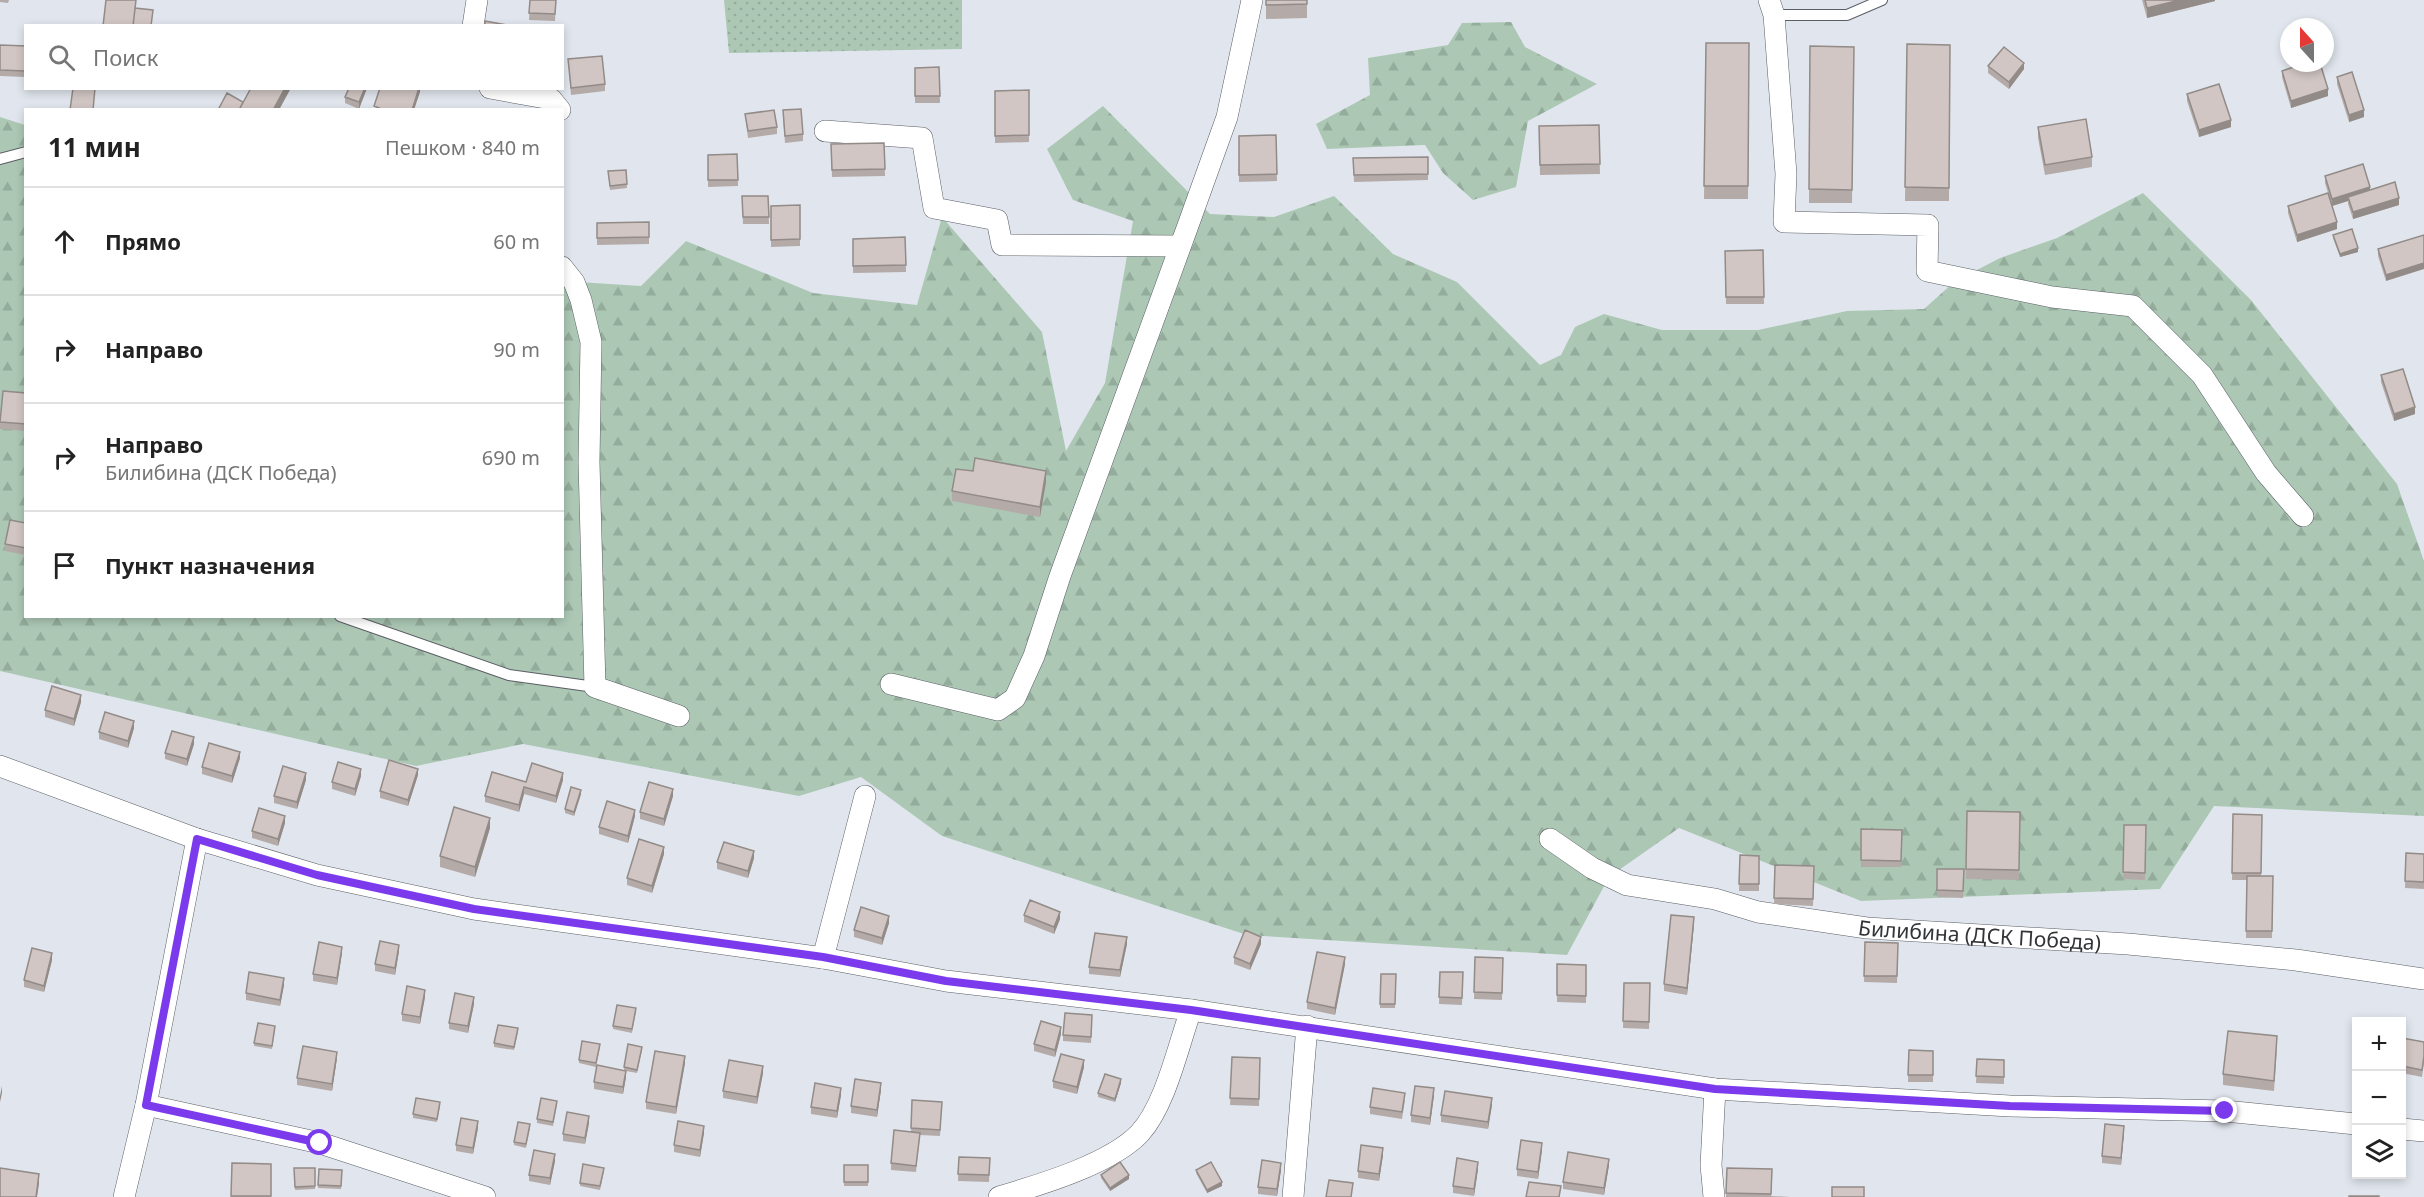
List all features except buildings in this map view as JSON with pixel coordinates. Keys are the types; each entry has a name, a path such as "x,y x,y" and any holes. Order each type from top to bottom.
{"street":[{"path":"473,24 477,0"},
{"path":"891,684 998,710 1015,698 1034,656 1060,576 1227,117 1252,0"},
{"path":"1771,8 1786,174 1784,222 1928,225 1927,271 2052,297 2133,306 2202,375 2266,473 2303,516"},
{"path":"500,90 551,99 558,108"},
{"path":"825,131 922,138 934,208 997,220 1002,246 1180,246"},
{"path":"566,277 581,300 591,342 589,462 595,687 679,716"},
{"path":"0,766 197,839 317,875 474,909 823,957 946,981 1307,1026 1715,1089 2010,1106 2225,1111 2352,1124"},
{"path":"823,957 865,796"},
{"path":"123,1197 146,1105 197,839"},
{"name":"Билибина (ДСК Победа)","path":"1550,839 1592,868 1628,885 1715,899 1758,912 1867,928 2128,944 2296,960 2424,979"},
{"path":"999,1197 1056,1180 1076,1171 1105,1157 1140,1133 1159,1102 1191,1010"},
{"path":"1293,1197 1307,1026"},
{"path":"1714,1197 1711,1166 1715,1089"},
{"path":"146,1105 320,1143 485,1197"},
{"path":"2406,1129 2424,1131"}],"lane":[{"path":"1771,8 1847,15 1882,0"},
{"path":"0,159 24,153"},
{"path":"346,618 509,675 595,687"}],"green space":[{"path":"724,0 962,0 962,49 729,53"},
{"path":"1511,22 1525,47 1597,84 1528,121 1516,187 1473,200 1443,173 1425,145 1327,149 1316,124 1370,95 1368,58 1448,45 1462,23"},
{"path":"1103,106 1210,214 1274,217 1334,196 1393,254 1457,282 1540,365 1561,355 1575,327 1604,314 1662,330 1758,330 1847,311 1924,309 1954,282 2000,258 2057,238 2143,193 2251,300 2397,484 2424,561 2424,816 2214,806 2160,889 1861,901 1679,828 1609,877 1567,955 1247,935 942,836 861,777 799,796 523,744 416,766 0,671 0,117 24,125 24,618 564,618 564,281 641,286 686,241 813,293 917,305 942,217 1042,332 1066,451 1105,383 1133,221 1073,200 1047,149"}],"route":[{"path":"320,1143 146,1105 197,839 317,875 474,909 823,957 946,981 1307,1026 1715,1089 2010,1106 2225,1111"}]}
